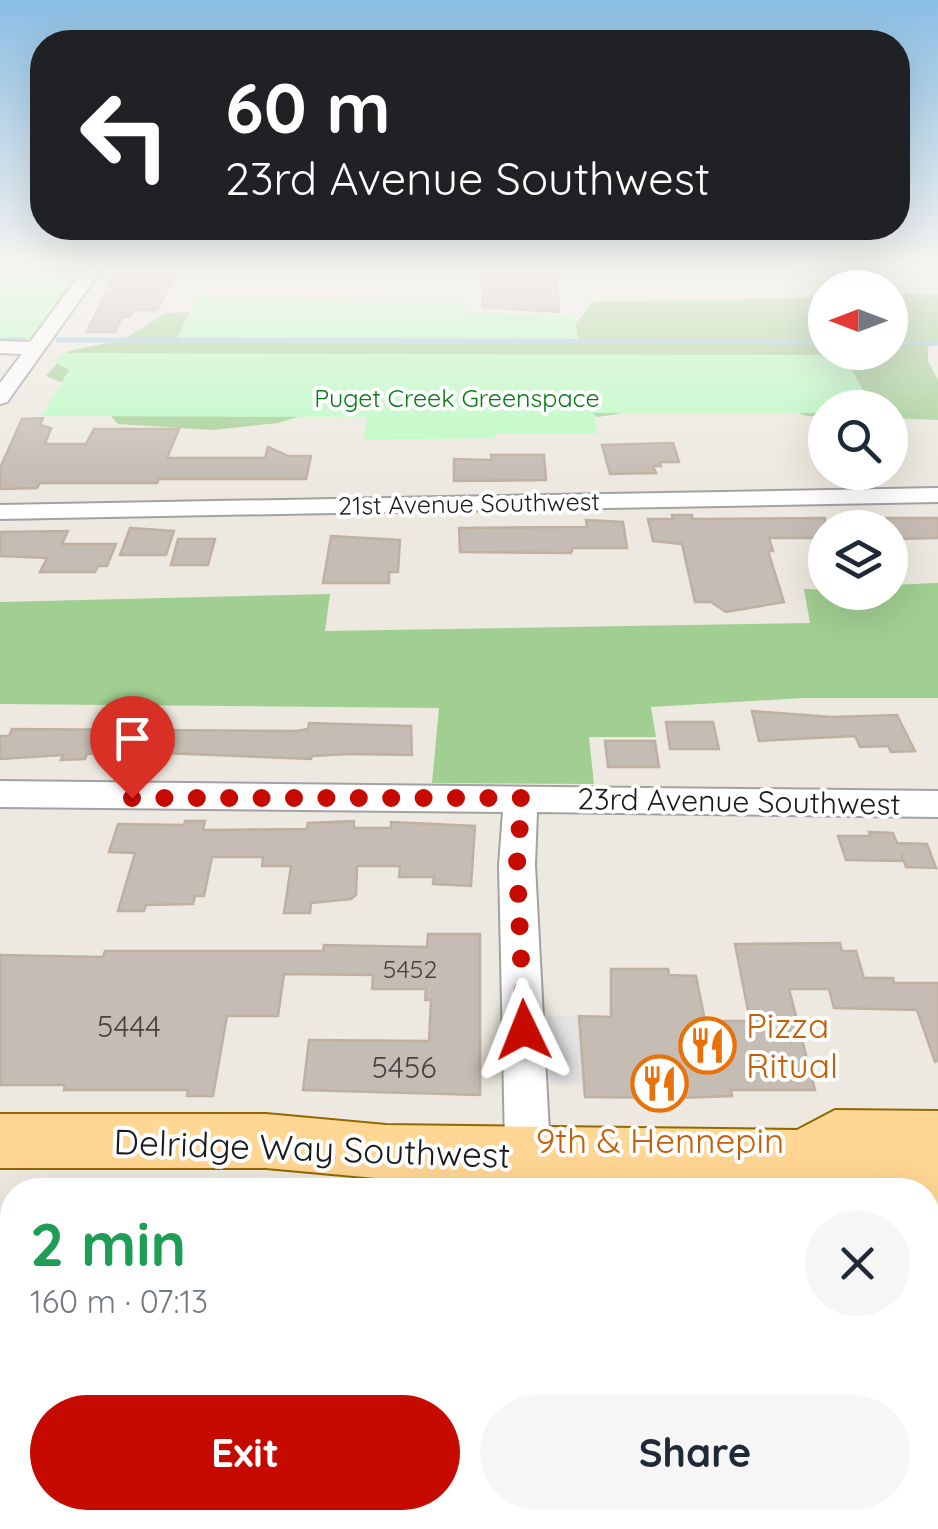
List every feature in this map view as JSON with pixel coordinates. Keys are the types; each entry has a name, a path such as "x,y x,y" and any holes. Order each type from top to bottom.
{"main road":[{"name":"Delridge Way Southwest","path":"804,1158 834,1138 938,1138"},
{"name":"Delridge Way Southwest","path":"0,1141 266,1141 386,1152 528,1172 804,1158 846,1178"}],"street":[{"path":"0,398 44,337"},
{"path":"0,347 36,348"},
{"name":"21st Avenue Southwest","path":"0,512 938,495"},
{"name":"23rd Avenue Southwest","path":"0,794 938,804"},
{"path":"522,798 517,864 528,1172"}],"green space":[{"path":"0,337 36,337 31,344 0,344"},
{"name":"Puget Creek Greenspace","path":"127,337 808,337 808,370 908,370 908,337 938,337 938,344 928,346 928,361 938,380 938,420 908,419 908,390 808,390 808,416 753,392 598,417 539,386 353,399 278,423 213,430 118,424 89,393 46,376 68,351"},
{"path":"578,337 578,339 177,338"},
{"name":"Puget Creek Greenspace","path":"61,353 808,355 808,370 852,370 863,390 808,390 808,413 594,413 597,434 364,440 367,417 41,416 69,370 55,362"},
{"path":"938,583 938,698 803,698 651,707 656,737 589,737 594,784 432,783 439,708 0,704 0,602 330,594 325,631 810,623 804,589 808,589 808,610 908,610 908,584"}],"shaded area":[{"path":"547,1016 579,1016 584,1085 550,1084"}],"building":[{"path":"43,418 40,425 51,428 45,444 86,444 94,429 179,429 167,458 265,458 268,447 288,456 311,456 306,479 159,479 157,483 40,483 37,488 0,489 0,468 22,419"},
{"path":"673,443 679,462 660,462 661,466 653,466 656,473 610,474 602,445"},
{"path":"491,455 544,455 546,480 454,481 454,459 492,460"},
{"path":"672,515 692,515 693,519 808,518 808,538 769,538 773,551 768,551 784,602 726,612 711,602 695,602 682,544 653,541 648,519 673,519"},
{"path":"908,518 938,518 938,538 908,539"},
{"path":"586,520 623,522 627,548 573,548 571,553 460,552 459,528 587,527"},
{"path":"130,528 174,531 166,555 120,555"},
{"path":"68,531 62,544 116,544 107,566 98,566 95,572 40,572 47,558 0,556 0,532"},
{"path":"331,536 400,540 398,572 389,572 389,583 323,583"},
{"path":"178,539 215,539 208,565 171,565"},
{"path":"752,711 832,717 897,715 915,751 891,752 888,746 860,747 855,736 759,741"},
{"path":"666,722 713,722 719,749 670,749"},
{"path":"309,723 411,726 412,755 348,754 311,759 137,752 87,754 85,759 61,760 63,755 0,759 0,736 9,736 12,729 296,731 308,729"},
{"path":"605,741 655,741 659,767 608,767"},
{"path":"185,821 205,821 203,830 307,829 308,823 354,821 354,828 391,828 391,822 475,826 471,886 433,884 434,877 399,877 400,866 357,866 356,895 351,899 311,903 310,913 284,913 291,866 262,866 263,857 212,857 204,896 195,896 193,904 146,905 144,911 118,911 135,853 109,852 118,824 184,825"},
{"path":"869,832 893,833 897,843 927,844 936,868 906,867 901,854 903,861 846,860 838,836 870,836"},
{"path":"428,934 480,934 480,1095 303,1090 309,1040 429,1041 431,1000 425,1000 426,989 372,989 373,975 284,974 278,1016 227,1016 213,1096 187,1096 188,1090 64,1090 65,1085 0,1085 0,955 103,957 105,951 323,951 324,945 427,947"},
{"path":"840,943 842,951 856,951 864,978 938,983 938,1061 935,1062 917,1010 834,1008 829,989 789,989 815,1090 731,1090 732,1096 678,1098 585,1097 579,1016 611,1017 611,969 668,969 669,975 696,976 705,1021 750,1021 735,944"}],"waterway":[{"path":"0,340 24,340"},
{"path":"58,340 808,342"},
{"path":"908,343 938,343"}],"place":[{"name":"Pizza Ritual","path":"707,1045"},
{"name":"9th & Hennepin","path":"660,1084"}],"route":[{"path":"132,798 522,798 517,864 524,1030"}]}
